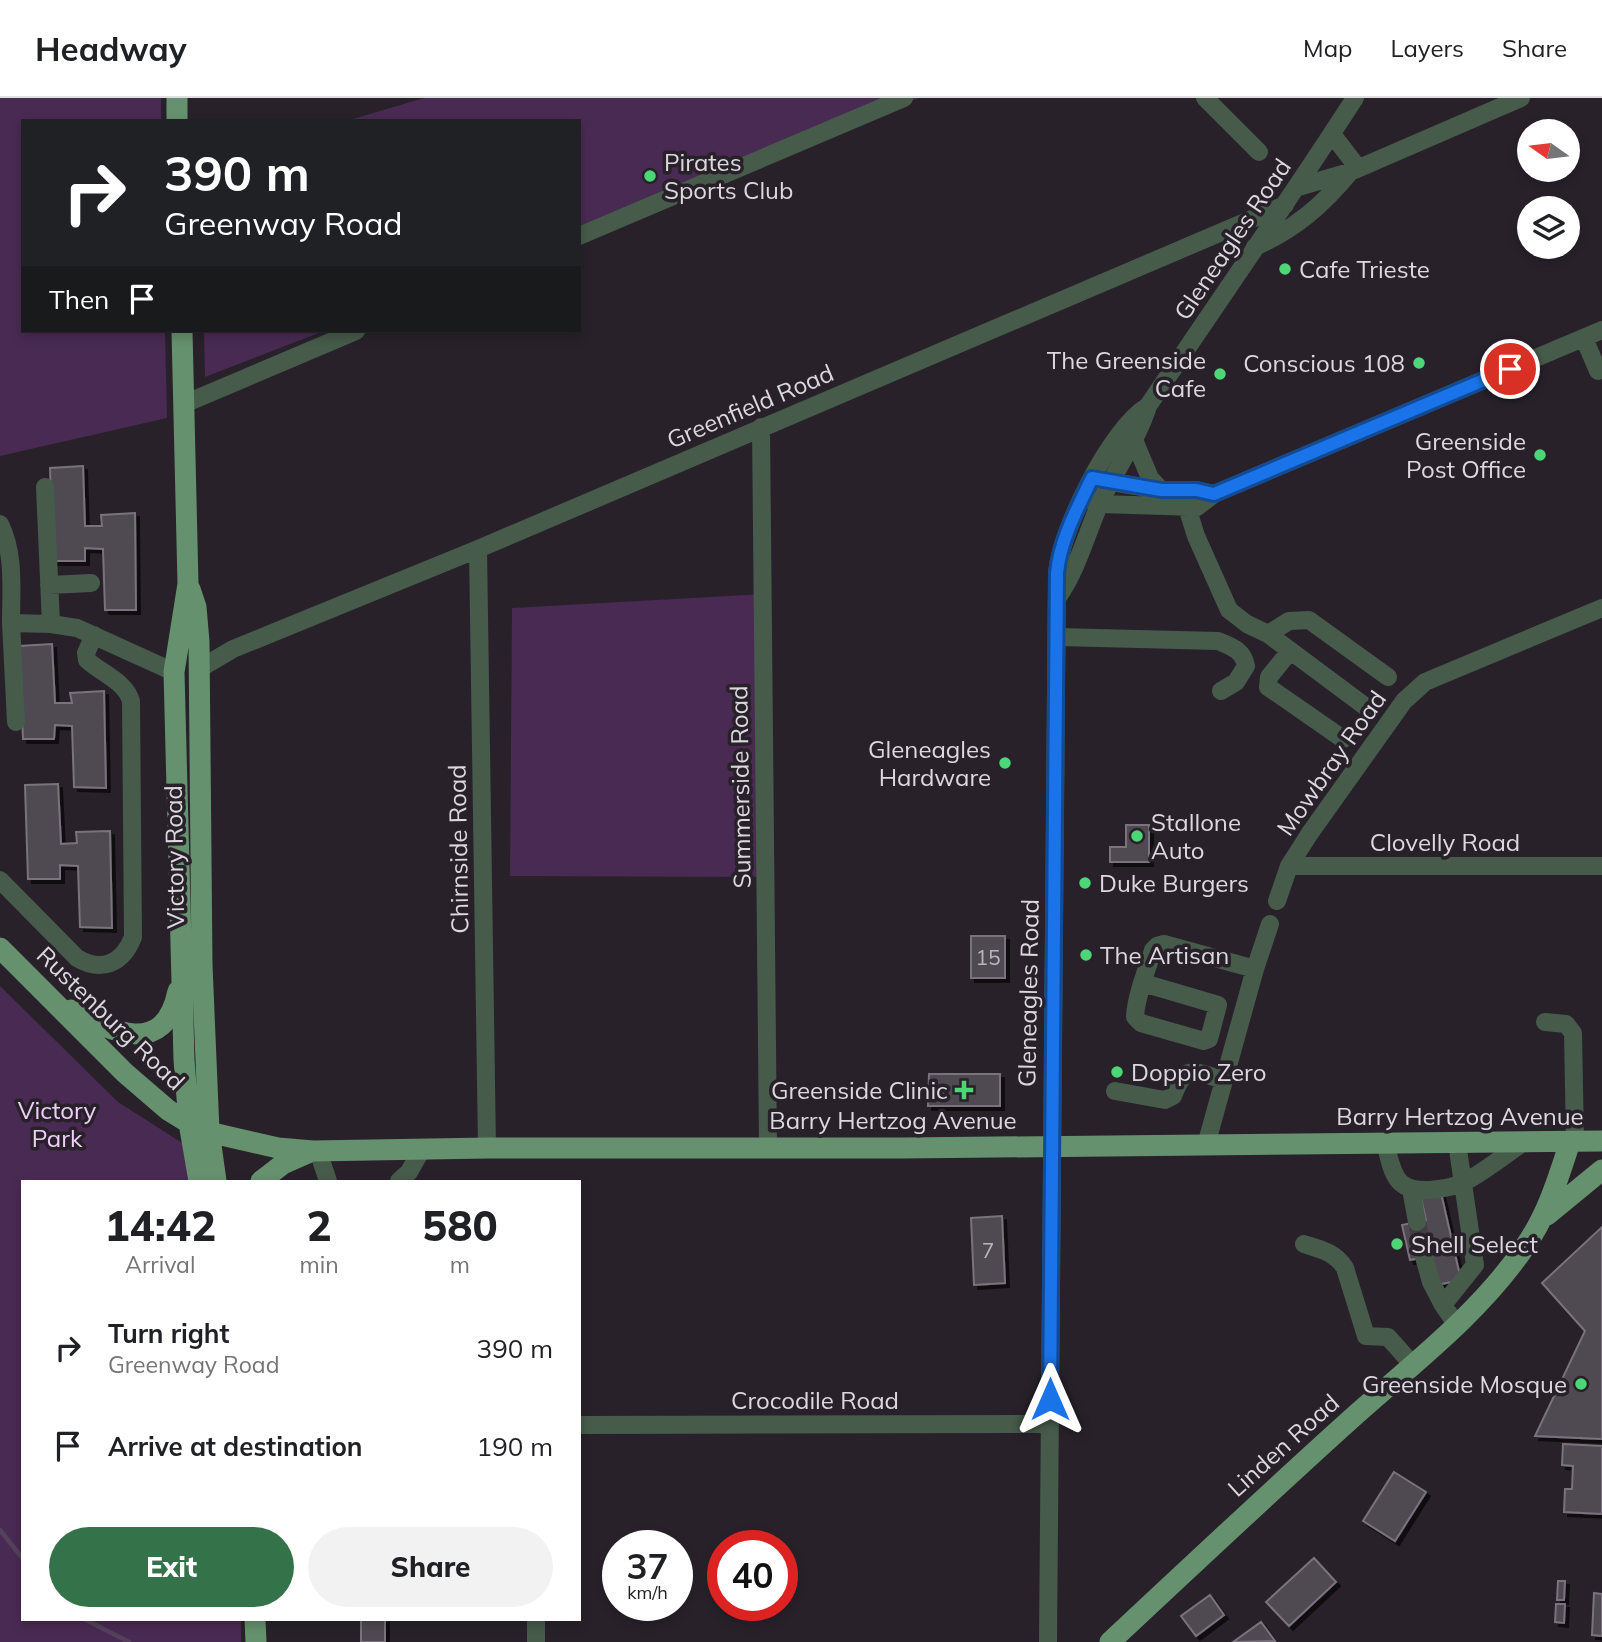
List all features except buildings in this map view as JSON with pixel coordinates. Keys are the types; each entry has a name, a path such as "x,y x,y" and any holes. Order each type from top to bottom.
{"main road":[{"path":"177,98 177,119"},
{"name":"Victory Road","path":"182,333 190,592 199,642 202,965 209,1131 216,1180"},
{"name":"Victory Road","path":"190,592 174,672 181,970 189,1123 200,1180"},
{"path":"174,672 183,678 190,690 199,754"},
{"name":"Rustenburg Road","path":"0,948 140,1088 189,1123"},
{"path":"54,1001 109,1030 130,1035 144,1034 159,1026 171,1011 181,970"},
{"name":"Barry Hertzog Avenue","path":"189,1123 267,1147 316,1151 768,1147 904,1149 1602,1141"},
{"name":"Linden Road","path":"1110,1642 1254,1506 1483,1300 1525,1247 1541,1220 1573,1142"},
{"path":"262,1180 284,1164 316,1151"},
{"path":"1541,1220 1602,1170"},
{"path":"255,1621 256,1642"}],"street":[{"path":"581,235 904,98"},
{"path":"1205,98 1259,152"},
{"name":"Gleneagles Road","path":"1048,1642 1059,561 1091,501 1110,483 1134,440 1147,406 1298,187 1355,98"},
{"path":"1298,187 1354,170 1521,98"},
{"path":"1332,134 1354,170"},
{"path":"1219,233 1234,234 1251,253 1298,224 1328,199 1354,170"},
{"name":"Greenfield Road","path":"199,669 233,649 478,549 1285,205"},
{"path":"184,404 351,333"},
{"path":"1091,501 1197,507 1214,494 1597,334 1598,371"},
{"name":"Gleneagles Road","path":"1091,501 1092,478 1125,424 1147,406"},
{"name":"Summerside Road","path":"761,427 768,1147"},
{"path":"1134,440 1150,478 1161,490"},
{"path":"1092,478 1161,490 1196,490 1214,494"},
{"path":"46,488 51,624"},
{"path":"1187,507 1196,536 1229,610 1247,624 1268,634 1366,707"},
{"path":"0,524 10,559 16,722"},
{"name":"Chirnside Road","path":"478,549 487,1148"},
{"path":"49,584 91,583"},
{"name":"Mowbray Road","path":"1277,901 1289,866 1310,833 1404,701 1416,689 1425,682 1602,608"},
{"path":"1268,634 1289,621 1309,620 1388,677"},
{"path":"11,623 77,628 174,672"},
{"path":"0,880 77,958 88,965 108,963 128,950 133,937 131,701 122,685 87,660 86,653 94,635"},
{"path":"1058,637 1218,641 1238,649 1245,658 1246,666 1236,682 1221,691"},
{"path":"199,642 211,648 233,649"},
{"path":"1290,650 1269,677 1268,687 1343,739"},
{"name":"Clovelly Road","path":"1289,866 1602,866"},
{"path":"1206,1145 1270,924"},
{"path":"1143,983 1216,1003 1219,1008 1209,1039 1202,1041 1138,1021 1135,1011 1143,983 1153,950 1160,945 1255,969"},
{"path":"1545,1022 1566,1024 1573,1033 1573,1142"},
{"path":"1115,1091 1165,1100 1173,1096 1180,1077 1184,1074 1193,1072 1224,1080"},
{"path":"1385,1143 1395,1174 1401,1183 1411,1189 1462,1184 1524,1142"},
{"path":"1443,1305 1475,1265 1457,1143"},
{"path":"400,1180 409,1172 422,1149"},
{"path":"316,1151 328,1180"},
{"path":"1411,1189 1417,1222"},
{"path":"1304,1244 1325,1251 1341,1262 1366,1336 1388,1337 1412,1364"},
{"path":"1424,1257 1431,1282 1457,1324"},
{"path":"1475,1265 1500,1280"},
{"name":"Crocodile Road","path":"581,1425 1050,1424"},
{"path":"536,1621 536,1642"}],"green space":[{"path":"0,98 161,98 161,119 21,119 21,333 165,333 167,418 0,456"},
{"name":"Pirates Sports Club","path":"424,98 919,98 581,230 581,119 353,119"},
{"path":"204,333 319,333 205,377"},
{"path":"765,594 761,877 510,876 512,608"},
{"name":"Victory Park","path":"0,986 118,1102 201,1155 205,1180 21,1180 21,1621 241,1621 241,1642 0,1642"}],"waterway":[{"path":"0,1530 21,1556"},
{"path":"88,1621 129,1642"}],"tunnel":[{"path":"1417,1222 1424,1257"}],"place":[{"name":"Pirates Sports Club","path":"650,176"},
{"name":"Cafe Trieste","path":"1285,269"},
{"name":"Conscious 108","path":"1419,363"},
{"name":"The Greenside Cafe","path":"1220,374"},
{"name":"Greenside Post Office","path":"1540,455"},
{"name":"Gleneagles Hardware","path":"1005,763"},
{"name":"Stallone Auto","path":"1137,836"},
{"name":"Duke Burgers","path":"1085,883"},
{"name":"The Artisan","path":"1086,955"},
{"name":"Doppio Zero","path":"1117,1072"},
{"name":"Greenside Clinic","path":"964,1090"},
{"name":"Shell Select","path":"1397,1244"},
{"name":"Greenside Mosque","path":"1581,1384"}],"route":[{"path":"1050,1399 1057,573 1077,509 1092,478 1161,490 1196,490 1214,494 1510,369"}]}
